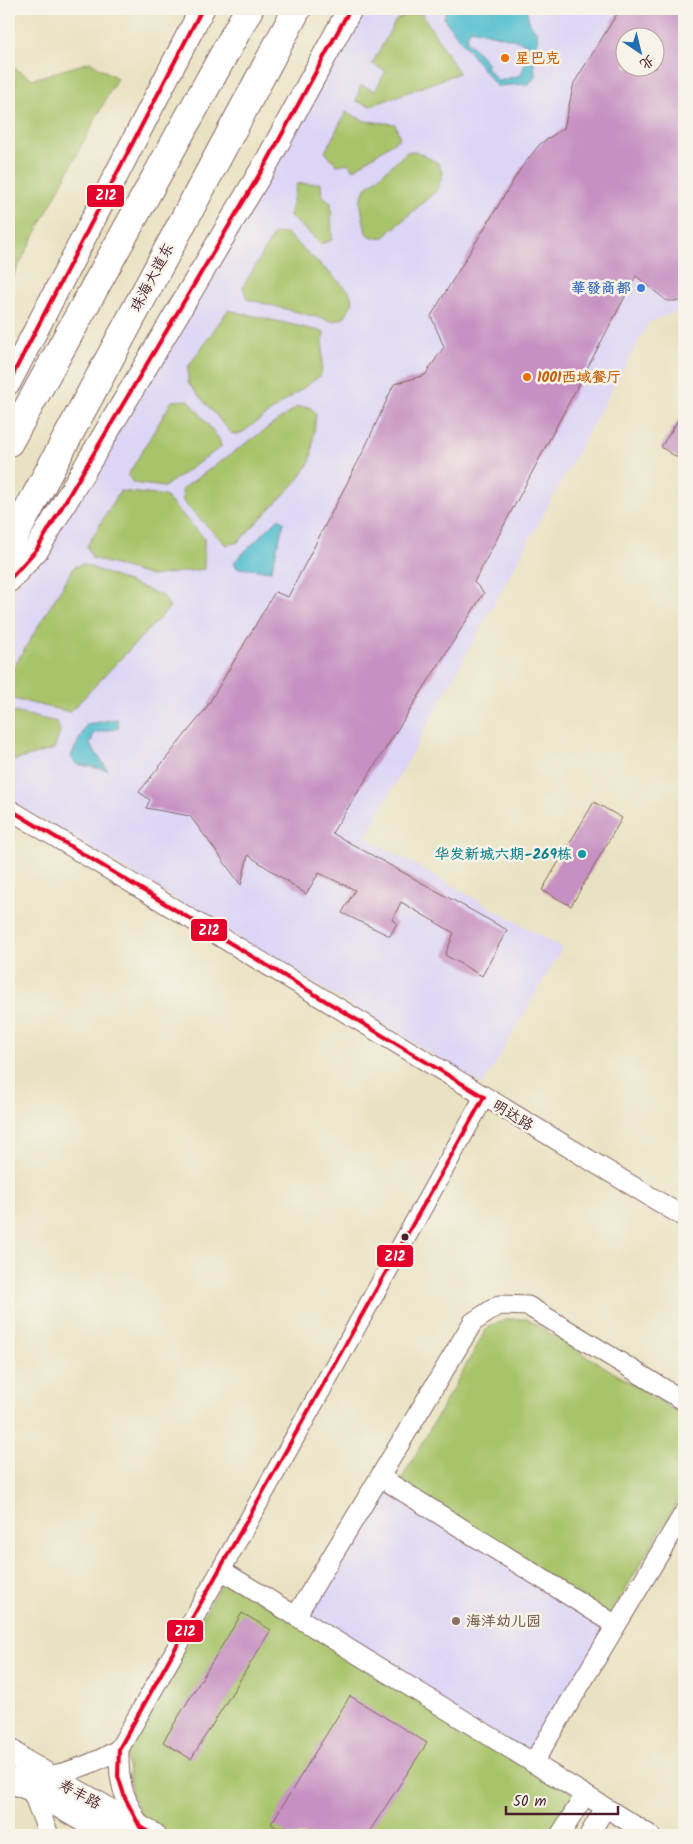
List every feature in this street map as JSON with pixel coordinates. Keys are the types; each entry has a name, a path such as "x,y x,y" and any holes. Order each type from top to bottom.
{"highway":[{"path":"9,442 249,9"},
{"name":"珠海大道东","path":"9,546 297,9"}],"main road":[{"path":"9,382 202,9"},
{"path":"9,580 37,549 268,160 350,9"},
{"name":"寿丰路","path":"13,1761 109,1835"},
{"name":"寿丰路","path":"9,1780 40,1783 146,1831"}],"street":[{"name":"明达路","path":"9,810 324,998 684,1217"},
{"path":"146,1831 125,1798 118,1776 119,1749 221,1570 484,1097"},
{"path":"296,1616 474,1322 499,1306 528,1306 684,1402"},
{"path":"380,1477 616,1625"},
{"path":"533,1763 684,1512"},
{"path":"221,1570 650,1835"},
{"path":"49,1835 40,1783 98,1761 119,1749"},
{"path":"560,1835 585,1795"},
{"path":"589,1835 605,1808"}],"shaded area":[{"path":"358,9 684,9 684,309 649,322 366,837 562,948 483,1085 9,799 9,594 44,553"},
{"name":"海洋幼儿园","path":"382,1483 611,1627 531,1758 301,1615"}],"green space":[{"path":"419,9 459,73 371,106 356,101 361,85 375,91 386,71 372,64 396,20"},
{"path":"90,62 117,78 9,284 9,65 33,79"},
{"path":"346,112 365,121 395,124 400,138 353,170 348,163 337,165 325,152"},
{"path":"415,151 438,163 443,174 436,191 384,237 374,238 366,233 360,201 365,189 407,152"},
{"path":"321,183 322,195 331,203 332,240 321,244 289,215 297,184"},
{"path":"286,233 349,291 353,302 344,318 332,321 247,299 243,287 274,234"},
{"path":"228,310 324,332 321,375 240,434 232,434 188,383 188,367"},
{"path":"189,400 219,439 221,447 164,487 133,483 128,475 172,401"},
{"path":"297,407 310,407 316,413 311,460 299,479 238,542 226,545 183,502 182,489"},
{"path":"120,491 165,496 204,538 204,569 151,576 92,558 87,546"},
{"path":"83,564 163,596 170,607 70,712 9,698 9,675 74,567"},
{"path":"9,711 57,722 60,732 54,749 9,762"},
{"path":"506,1319 527,1319 684,1416 684,1491 610,1615 400,1482 487,1328"},
{"path":"224,1579 577,1795 552,1835 169,1835 145,1821 132,1796 126,1751"}],"water":[{"path":"446,9 526,9 530,24 537,32 538,48 516,40 471,29 467,35 467,41 488,63 486,67 498,81 521,75 527,58 534,60 535,77 529,84 496,86 444,19"},
{"path":"279,518 284,522 271,571 237,568 234,562"},
{"path":"117,719 119,728 94,733 90,745 108,770 76,764 71,756 87,724"}],"building":[{"path":"620,9 684,9 684,301 667,301 636,276 474,582 484,593 332,833 507,930 482,976 445,955 454,933 401,902 392,920 397,923 390,936 342,913 355,890 319,873 306,894 248,855 241,885 190,816 146,808 150,800 139,792 205,710 275,592 288,597 364,450 394,384 425,375 444,347 431,316 521,168 540,144 564,128 574,83"},
{"path":"684,411 684,462 661,447"},
{"name":"华发新城六期-269栋","path":"594,802 622,818 571,906 542,890"},
{"path":"242,1613 271,1630 191,1759 163,1742"},
{"path":"350,1696 427,1743 367,1835 289,1835 271,1824"}],"transit line":[{"name":"Z12","path":"9,382 202,9"},
{"name":"Z12","path":"9,580 37,549 268,160 350,9"},
{"name":"Z12","path":"9,809 484,1097 119,1749 118,1776 125,1798 140,1827 153,1835"}],"place":[{"name":"星巴克","path":"505,58"},
{"name":"華發商都","path":"641,288"},
{"name":"1001西域餐厅","path":"527,377"},
{"name":"华发新城六期-269栋","path":"582,854"},
{"name":"海洋幼儿园","path":"456,1621"}]}
